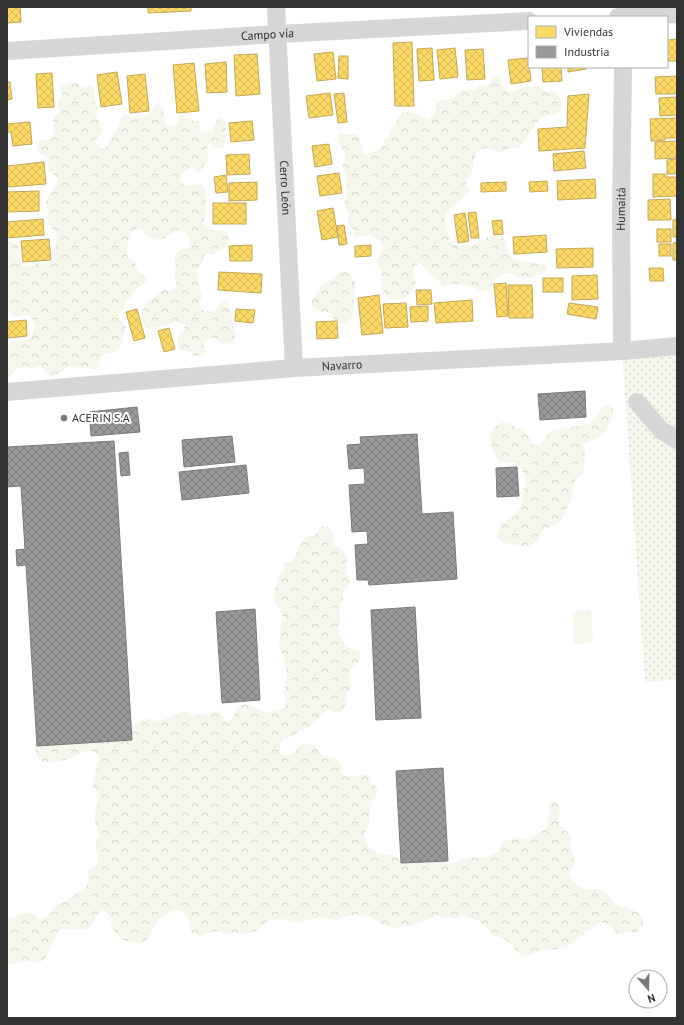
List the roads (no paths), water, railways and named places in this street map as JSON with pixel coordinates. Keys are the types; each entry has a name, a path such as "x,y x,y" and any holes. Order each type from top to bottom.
{"street":[{"name":"Cerro León","path":"276,7 294,368"},
{"path":"642,16 677,14"},
{"name":"Campo vía","path":"7,51 278,34 528,21"},
{"name":"Humaitá","path":"622,351 621,215 623,68"},
{"name":"Navarro","path":"7,392 294,368 622,351 677,346"},
{"path":"637,402 661,430 677,440"}],"place":[{"name":"ACERIN S.A","path":"64,418"}]}
